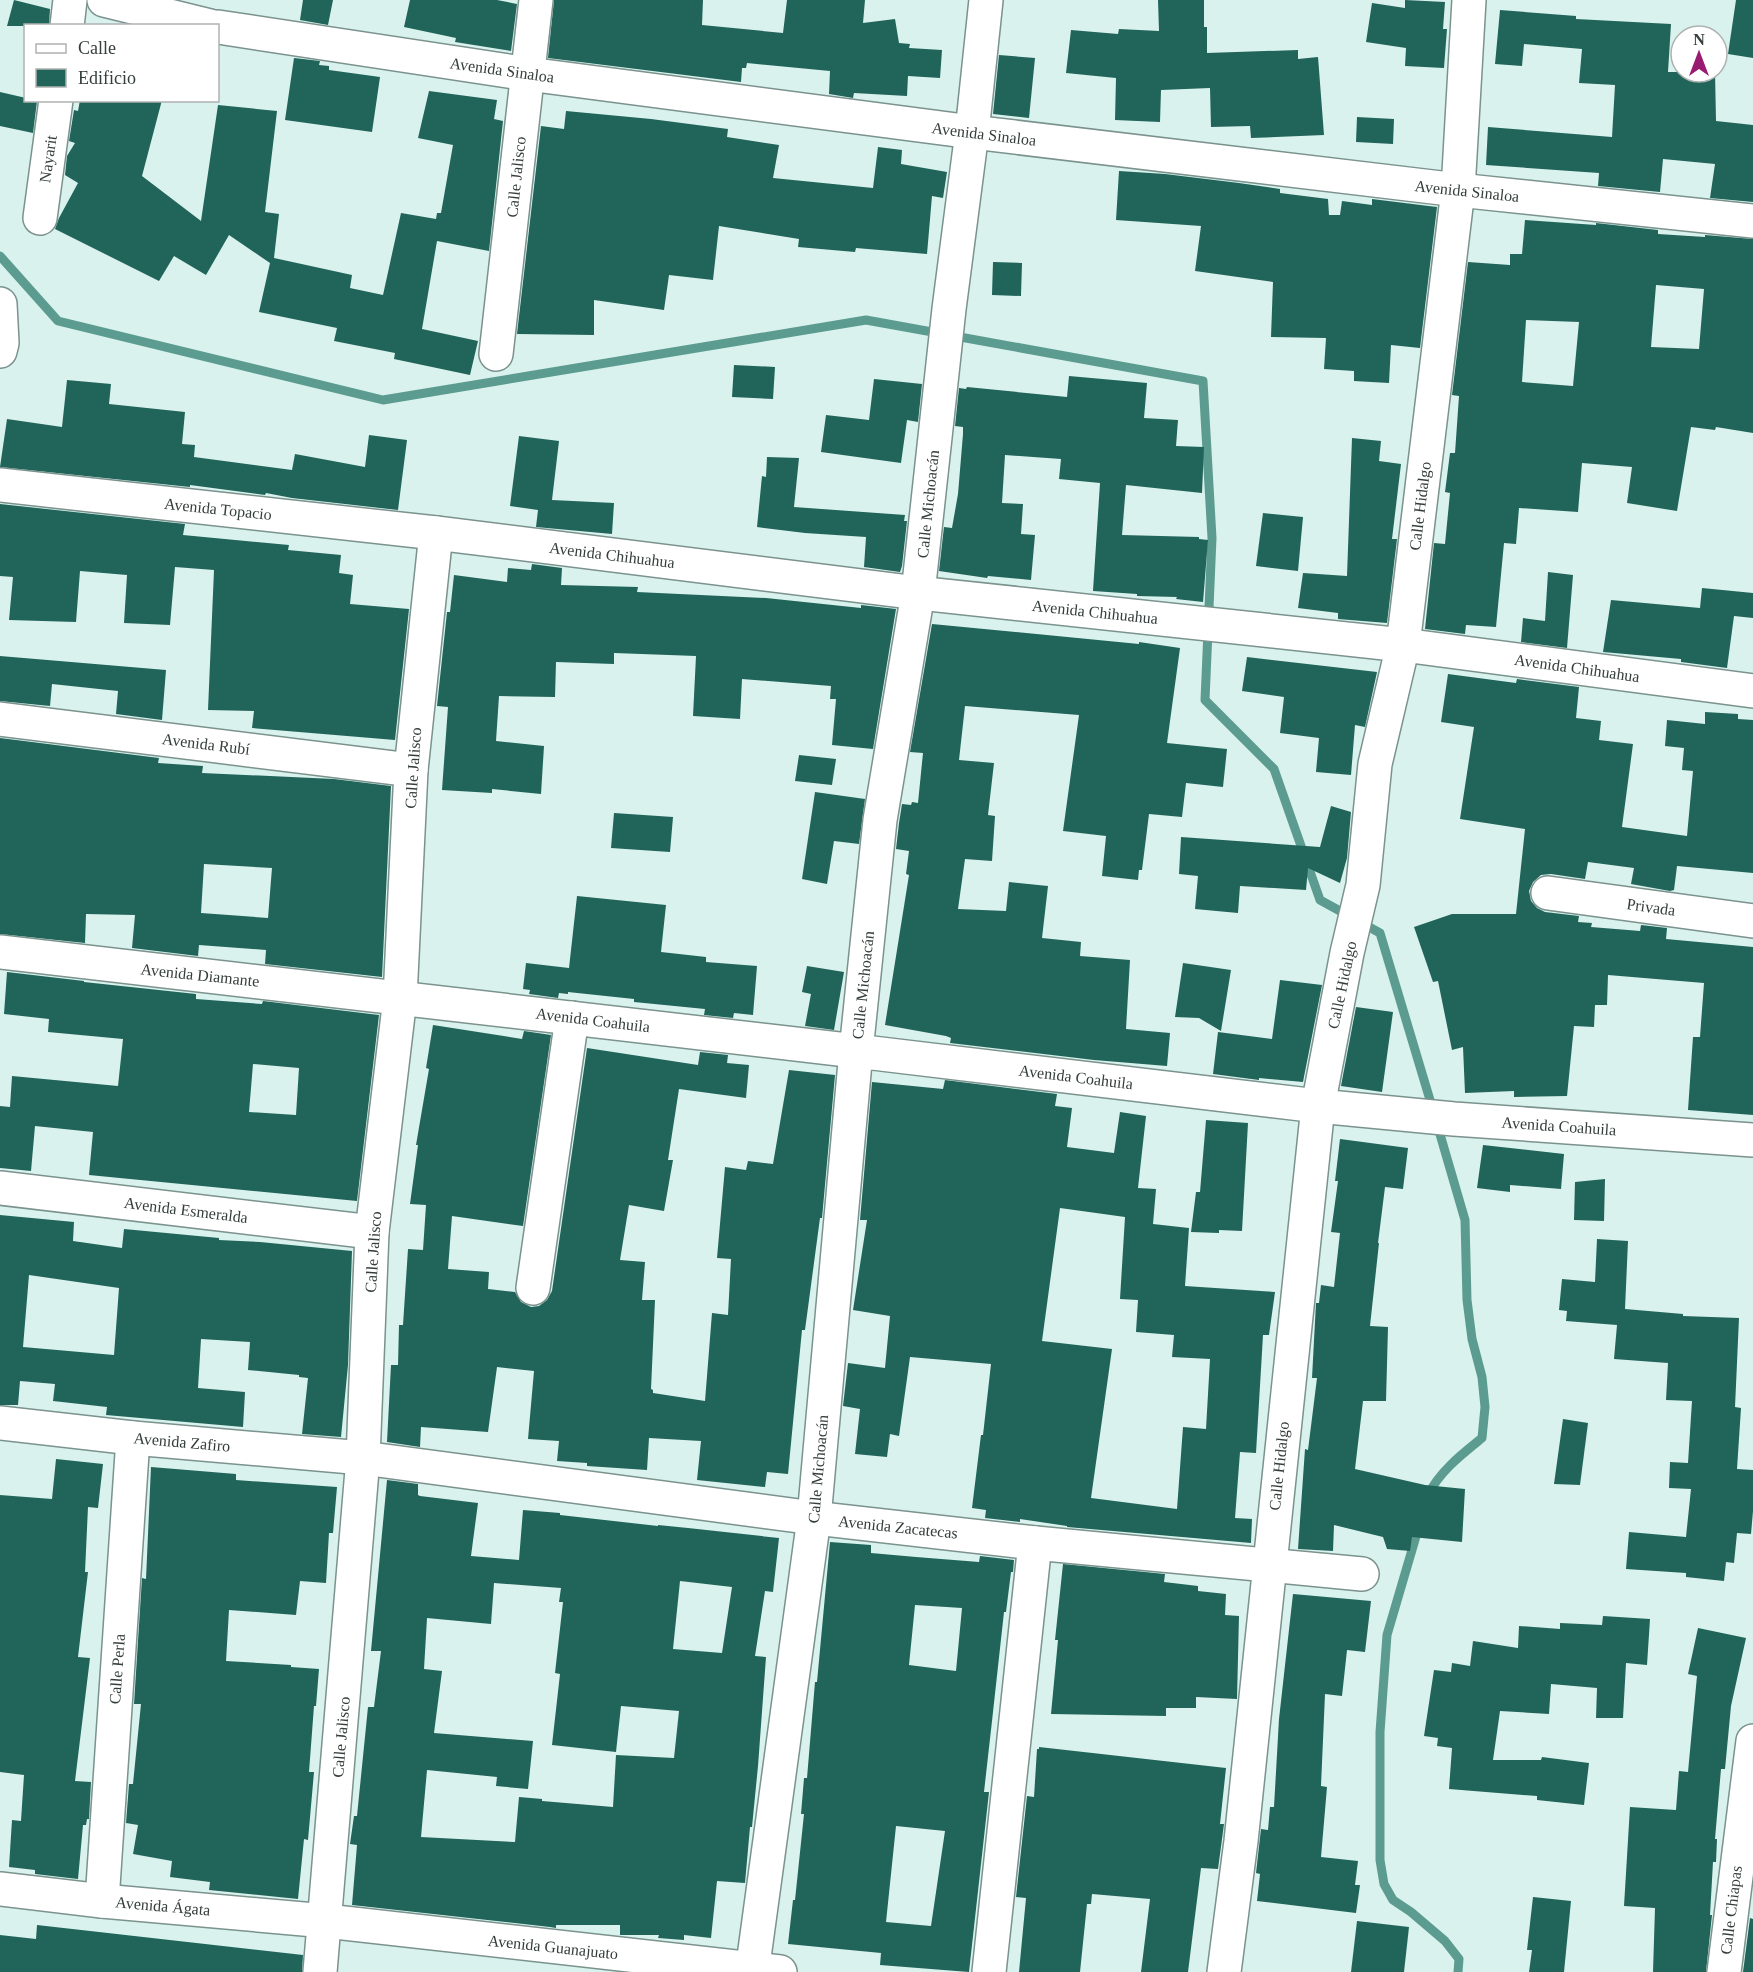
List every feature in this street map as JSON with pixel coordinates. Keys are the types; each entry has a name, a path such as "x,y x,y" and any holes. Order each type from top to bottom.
{"street":[{"path":"67,24 70,0"},
{"path":"104,0 199,24"},
{"name":"Calle Jalisco","path":"496,354 536,0"},
{"name":"Calle Michoacán","path":"762,1971 814,1518 856,1051 880,820 918,593 986,0"},
{"name":"Calle Hidalgo","path":"1224,1972 1241,1841 1318,1106 1347,953 1363,885 1375,764 1403,645 1458,190 1469,0"},
{"name":"Avenida Sinaloa","path":"219,27 528,74 972,132 1458,190 1753,221"},
{"name":"Nayarit","path":"40,218 56,102"},
{"path":"0,351 2,343 1,305"},
{"name":"Avenida Topacio","path":"0,485 436,533"},
{"name":"Calle Jalisco","path":"320,1972 363,1458 372,1232 400,998 411,770 436,533"},
{"name":"Avenida Chihuahua","path":"436,533 918,593 1403,645 1753,691"},
{"name":"Avenida Rubí","path":"0,718 411,770"},
{"name":"Privada","path":"1548,893 1753,921"},
{"name":"Avenida Diamante","path":"0,952 400,998"},
{"name":"Avenida Coahuila","path":"400,998 1318,1106 1454,1119 1753,1140"},
{"path":"533,1288 572,1018"},
{"name":"Avenida Esmeralda","path":"0,1188 372,1232"},
{"name":"Avenida Zafiro","path":"0,1423 133,1438 363,1458"},
{"name":"Calle Perla","path":"102,1901 133,1438"},
{"name":"Avenida Zacatecas","path":"363,1458 814,1518 1035,1543 1362,1574"},
{"path":"989,1972 1035,1543"},
{"name":"Calle Chiapas","path":"1724,1972 1753,1741"},
{"name":"Avenida Ágata","path":"0,1889 102,1901 326,1921"},
{"name":"Avenida Guanajuato","path":"326,1921 762,1971"}],"building":[{"path":"14,0 50,9 49,24 7,26"},
{"path":"303,0 333,0 328,25 300,20"},
{"path":"410,0 497,0 517,4 511,51 455,42 456,38 404,27"},
{"path":"554,0 703,0 702,25 783,33 787,0 865,0 863,23 895,19 899,43 910,44 909,48 942,50 940,78 908,76 907,96 854,93 853,98 829,94 830,71 747,63 746,68 742,68 741,82 548,58"},
{"path":"1158,0 1204,0 1207,53 1298,50 1298,59 1318,57 1324,135 1251,138 1250,126 1211,127 1210,88 1161,90 1160,122 1115,120 1116,78 1066,73 1071,30 1118,34 1119,29 1159,31"},
{"path":"1405,0 1445,2 1443,29 1447,29 1444,68 1405,66 1406,48 1366,42 1372,3 1405,8"},
{"path":"1736,0 1753,0 1753,58 1729,54"},
{"path":"1500,10 1576,16 1576,19 1671,24 1669,24 1669,84 1715,84 1716,121 1753,125 1753,202 1710,198 1715,164 1663,159 1660,192 1598,186 1599,173 1486,165 1488,127 1612,137 1615,85 1579,83 1582,49 1524,44 1522,66 1495,64"},
{"path":"999,55 1035,58 1029,118 993,114"},
{"path":"294,58 320,61 319,65 329,66 329,70 380,77 372,132 285,120"},
{"path":"429,91 497,100 494,119 503,121 489,251 437,241 422,329 478,341 470,375 394,359 395,353 334,341 337,328 259,312 270,263 229,235 206,275 174,256 159,281 55,229 78,183 65,175 67,156 75,143 69,141 74,110 78,111 80,102 161,102 142,176 201,221 218,105 277,111 265,212 279,214 274,258 352,275 350,288 383,295 401,213 436,219 437,213 441,213 453,145 418,138"},
{"path":"0,92 24,98 24,102 37,102 33,133 0,126"},
{"path":"566,111 728,129 727,137 779,145 773,178 873,188 878,147 902,150 901,164 947,172 943,198 932,196 927,254 856,248 855,252 798,247 799,239 719,226 713,280 669,275 664,310 594,300 594,335 517,334 541,126 564,129"},
{"path":"1357,117 1394,119 1393,144 1356,142"},
{"path":"1119,171 1239,183 1280,189 1280,193 1328,199 1329,215 1340,215 1342,201 1372,205 1372,199 1437,207 1420,348 1391,345 1389,383 1354,381 1354,371 1324,369 1326,338 1271,337 1273,282 1195,271 1201,226 1116,220"},
{"path":"1525,220 1596,225 1596,223 1658,230 1658,234 1753,239 1753,433 1716,427 1715,430 1691,427 1677,511 1627,503 1632,467 1582,463 1578,512 1519,508 1516,544 1504,543 1496,627 1466,625 1465,634 1425,629 1434,543 1445,544 1450,493 1445,492 1450,453 1455,453 1459,396 1452,395 1468,262 1510,265 1510,254 1522,254","holes":["1656,285 1704,289 1699,349 1651,347","1526,320 1579,322 1573,386 1522,382"]},
{"path":"993,262 1022,263 1021,296 992,295"},
{"path":"734,365 775,367 773,399 732,397"},
{"path":"1069,376 1147,383 1144,418 1178,420 1176,446 1204,447 1202,493 1126,485 1122,535 1199,537 1199,539 1208,540 1203,602 1176,599 1177,597 1137,596 1137,594 1093,591 1100,483 1059,479 1061,459 1005,455 1002,503 1023,504 1021,534 1035,535 1031,580 988,576 987,578 939,571 944,527 952,528 958,494 963,434 963,427 955,426 959,388 1067,397"},
{"path":"874,379 922,384 918,422 907,420 901,463 821,452 826,415 869,420"},
{"path":"67,380 111,384 109,404 185,412 182,444 195,445 194,457 292,470 295,454 365,467 369,435 407,440 398,510 266,493 265,495 190,485 190,487 0,467 7,419 62,427"},
{"path":"519,436 559,441 552,500 614,503 612,534 536,527 538,510 510,506"},
{"path":"1352,438 1381,441 1379,461 1401,464 1392,539 1397,539 1387,623 1338,619 1338,613 1298,608 1303,573 1347,576"},
{"path":"767,457 799,458 794,507 905,515 904,521 907,521 900,572 864,567 866,537 757,527 762,476 766,477"},
{"path":"0,504 185,524 183,535 289,545 288,550 341,555 339,573 353,575 350,604 409,609 395,740 252,728 254,711 208,710 214,570 175,567 170,625 124,623 127,575 80,571 76,622 9,620 13,577 0,576"},
{"path":"1263,513 1303,517 1298,571 1256,566"},
{"path":"532,564 562,568 561,585 638,587 637,592 766,598 861,608 861,605 896,609 873,749 832,745 836,699 830,699 831,686 742,679 740,719 693,716 696,656 614,653 614,664 556,662 555,697 499,696 496,741 544,746 541,794 492,789 492,793 442,790 448,707 437,706 447,612 450,612 454,575 507,582 508,568 531,570"},
{"path":"1548,572 1573,575 1567,648 1521,642 1523,618 1545,621"},
{"path":"1702,588 1753,593 1753,618 1734,616 1727,668 1681,662 1681,659 1603,652 1611,600 1700,608"},
{"path":"932,624 1139,644 1139,642 1180,648 1167,743 1227,749 1223,787 1186,783 1182,817 1149,814 1142,870 1139,870 1138,880 1102,876 1106,836 1063,831 1079,715 965,706 959,760 994,763 988,815 995,816 992,861 965,859 958,909 1006,911 1009,882 1048,886 1042,938 1081,942 1080,956 1130,960 1126,1029 1170,1033 1167,1066 950,1043 951,1038 946,1036 885,1025 909,875 906,874 909,851 896,849 899,823 902,804 918,803 923,753 910,752"},
{"path":"0,656 166,670 162,720 116,714 118,691 52,684 50,706 0,701"},
{"path":"1247,657 1377,672 1365,727 1355,725 1351,775 1316,772 1319,738 1280,733 1284,697 1242,691"},
{"path":"1448,674 1516,683 1517,679 1579,687 1576,718 1601,721 1599,740 1633,744 1622,827 1687,836 1693,771 1682,770 1684,748 1665,746 1667,720 1705,724 1705,712 1738,714 1738,719 1753,720 1753,873 1677,866 1674,890 1670,891 1631,884 1634,868 1588,862 1585,879 1551,874 1541,875 1533,882 1529,891 1531,901 1537,908 1545,912 1579,916 1578,922 1592,923 1591,927 1640,931 1641,925 1667,928 1666,939 1753,947 1753,1115 1688,1110 1693,1037 1700,1037 1704,983 1608,975 1607,1005 1595,1005 1594,1027 1574,1026 1567,1096 1514,1097 1514,1091 1465,1093 1463,1047 1452,1050 1438,981 1433,982 1414,927 1452,914 1516,914 1525,829 1460,819 1474,727 1441,722"},
{"path":"0,738 159,758 158,763 203,766 202,773 334,779 391,786 382,977 265,964 266,950 199,945 198,956 132,948 135,915 86,914 85,943 0,934","holes":["204,864 272,868 268,918 201,913"]},
{"path":"799,755 836,759 832,785 795,781"},
{"path":"815,792 865,799 859,844 834,841 827,884 802,879"},
{"path":"1331,806 1351,812 1347,858 1340,883 1308,868 1306,890 1240,886 1238,913 1195,909 1198,876 1179,874 1181,837 1320,847"},
{"path":"614,813 673,817 670,852 611,848"},
{"path":"577,896 666,905 661,952 706,957 706,962 757,966 753,1015 734,1013 733,1018 704,1015 705,1009 568,992 568,994 559,993 558,998 529,994 530,990 523,989 526,963 569,968"},
{"path":"1183,963 1231,970 1221,1031 1199,1018 1175,1017"},
{"path":"807,966 844,972 834,1030 805,1026 811,994 802,992"},
{"path":"7,972 196,994 196,999 262,1004 263,1001 379,1015 357,1201 89,1175 93,1132 35,1126 31,1171 0,1168 0,1106 10,1107 12,1076 118,1086 123,1039 48,1032 49,1019 4,1014","holes":["253,1064 299,1068 296,1115 249,1112"]},
{"path":"1280,980 1322,985 1303,1082 1259,1078 1259,1080 1213,1074 1218,1032 1272,1039"},
{"path":"1356,1007 1393,1012 1382,1092 1341,1086"},
{"path":"433,1025 522,1039 524,1031 551,1035 523,1226 452,1216 448,1269 489,1272 488,1289 515,1292 521,1302 531,1307 539,1306 547,1300 552,1291 587,1048 698,1065 700,1052 728,1055 727,1063 749,1065 746,1098 679,1089 668,1160 673,1160 664,1211 629,1205 620,1260 645,1262 642,1300 655,1300 651,1389 653,1393 705,1401 712,1313 728,1315 731,1259 717,1258 725,1167 746,1170 748,1161 773,1164 789,1070 835,1075 822,1218 820,1218 805,1330 802,1330 788,1474 767,1472 765,1487 697,1480 701,1441 649,1438 647,1470 587,1466 587,1463 557,1461 559,1441 528,1439 534,1371 497,1367 488,1432 421,1427 420,1447 387,1442 391,1365 398,1365 399,1325 403,1325 408,1249 423,1250 426,1205 410,1204"},
{"path":"945,1080 1057,1094 1055,1106 1072,1108 1067,1147 1114,1153 1120,1112 1146,1116 1138,1188 1156,1189 1153,1224 1189,1228 1185,1286 1275,1292 1269,1335 1263,1335 1256,1453 1240,1452 1235,1518 1252,1519 1251,1543 1067,1527 1020,1519 1020,1522 985,1518 986,1510 972,1508 991,1364 910,1357 899,1436 890,1434 887,1457 855,1454 860,1409 843,1406 848,1363 885,1368 890,1316 853,1310 867,1220 860,1220 872,1082 943,1089","holes":["1060,1208 1125,1217 1120,1299 1138,1300 1136,1332 1174,1335 1172,1357 1210,1359 1206,1429 1183,1427 1177,1509 1091,1498 1112,1349 1042,1341"]},
{"path":"1206,1120 1248,1123 1242,1231 1191,1232 1196,1192 1200,1192"},
{"path":"1340,1139 1408,1148 1403,1189 1385,1187 1370,1326 1388,1327 1386,1401 1363,1401 1355,1469 1425,1485 1465,1489 1462,1542 1412,1537 1410,1551 1387,1549 1383,1537 1334,1525 1333,1551 1298,1549 1305,1449 1308,1450 1317,1378 1312,1378 1316,1303 1319,1303 1321,1285 1334,1287 1340,1233 1331,1232 1338,1181 1335,1181"},
{"path":"1483,1145 1564,1154 1561,1189 1510,1185 1510,1192 1477,1188"},
{"path":"1605,1179 1604,1221 1574,1220 1575,1182"},
{"path":"0,1215 74,1222 73,1241 122,1248 124,1229 219,1238 219,1240 352,1251 348,1365 341,1437 302,1434 308,1378 248,1370 250,1342 201,1339 198,1388 245,1392 243,1427 106,1415 107,1407 53,1401 55,1384 20,1381 18,1405 0,1405","holes":["29,1275 119,1288 114,1355 23,1347"]},
{"path":"1597,1239 1628,1241 1625,1309 1683,1314 1683,1316 1739,1318 1735,1407 1741,1408 1737,1469 1753,1470 1753,1511 1751,1534 1737,1533 1734,1563 1726,1562 1724,1581 1686,1577 1686,1573 1626,1569 1629,1532 1686,1537 1691,1489 1669,1488 1670,1462 1688,1463 1692,1401 1666,1400 1668,1363 1614,1359 1617,1325 1566,1321 1567,1311 1559,1310 1562,1279 1595,1282"},
{"path":"1563,1419 1588,1423 1580,1485 1554,1484"},
{"path":"56,1459 103,1464 98,1508 88,1507 85,1572 88,1572 78,1657 90,1658 75,1781 91,1782 89,1819 86,1825 83,1825 78,1879 35,1874 35,1870 9,1867 12,1820 21,1821 24,1775 0,1772 0,1495 52,1499"},
{"path":"151,1467 236,1474 236,1480 337,1487 333,1533 329,1533 326,1583 300,1581 296,1615 229,1610 226,1661 319,1669 309,1772 314,1772 308,1840 304,1839 298,1899 209,1890 210,1882 170,1877 172,1861 133,1854 138,1825 126,1823 129,1784 133,1784 141,1704 134,1704 142,1578 146,1579"},
{"path":"387,1480 418,1484 418,1495 420,1496 478,1503 471,1556 519,1560 523,1510 779,1538 773,1592 765,1591 755,1656 766,1657 758,1766 745,1883 717,1881 711,1938 684,1935 684,1940 658,1938 659,1935 620,1935 620,1925 556,1925 556,1928 352,1905 357,1845 350,1844 354,1816 357,1816 368,1707 374,1707 381,1651 371,1651","holes":["680,1581 732,1587 722,1653 673,1649","494,1583 561,1588 559,1602 563,1602 555,1673 560,1674 552,1745 616,1752 621,1706 679,1711 674,1758 616,1755 613,1807 519,1797 515,1842 421,1837 427,1770 497,1777 496,1786 528,1789 533,1741 434,1733 442,1671 424,1669 427,1618 491,1624"]},
{"path":"830,1542 871,1545 871,1553 979,1562 980,1556 1014,1560 1006,1612 1004,1612 984,1792 989,1792 969,1972 880,1965 881,1953 788,1944 804,1814 801,1814 804,1778 807,1778 815,1682 817,1682","holes":["915,1605 962,1608 956,1671 909,1665","896,1826 945,1831 931,1926 886,1922"]},
{"path":"1063,1564 1165,1574 1164,1582 1198,1586 1198,1591 1226,1594 1225,1615 1239,1616 1237,1699 1196,1697 1196,1708 1166,1708 1166,1716 1051,1714 1058,1640 1055,1640"},
{"path":"1293,1594 1371,1601 1365,1652 1347,1650 1342,1696 1325,1694 1321,1786 1327,1787 1321,1857 1358,1861 1355,1885 1360,1885 1356,1913 1257,1901 1260,1874 1256,1873 1261,1829 1268,1830 1270,1807 1274,1807 1279,1719"},
{"path":"1603,1616 1650,1619 1647,1665 1626,1663 1623,1718 1596,1718 1597,1688 1551,1684 1549,1714 1500,1711 1493,1760 1541,1760 1542,1757 1589,1763 1584,1805 1537,1800 1537,1796 1449,1789 1452,1748 1437,1746 1438,1738 1424,1736 1434,1670 1451,1672 1452,1663 1470,1666 1473,1641 1518,1648 1519,1626 1560,1629 1560,1623 1602,1625"},
{"path":"1698,1628 1746,1638 1731,1706 1725,1769 1721,1769 1715,1839 1717,1839 1716,1862 1713,1862 1710,1915 1712,1915 1706,1972 1653,1972 1655,1908 1624,1906 1630,1807 1676,1810 1679,1771 1688,1772 1697,1676 1688,1674"},
{"path":"1039,1747 1226,1768 1220,1824 1224,1824 1218,1869 1201,1868 1188,1972 1141,1972 1150,1899 1092,1894 1091,1904 1087,1904 1080,1972 1019,1972 1026,1898 1016,1897 1027,1796 1034,1797"},
{"path":"1533,1897 1571,1901 1564,1972 1529,1972 1532,1950 1527,1950"},
{"path":"1750,1918 1753,1919 1753,1972 1743,1972"},
{"path":"1357,1921 1409,1927 1404,1972 1351,1972"},
{"path":"37,1925 303,1955 302,1972 0,1972 0,1935 36,1939"}],"waterway":[{"path":"0,256 58,321 383,400 866,320 1203,381 1212,538 1205,700 1274,769 1320,900 1380,933 1433,1110"},
{"path":"1428,1495 1445,1471 1482,1438 1485,1407 1482,1377 1472,1339 1467,1300 1465,1220 1437,1124"},
{"path":"1419,1526 1387,1635 1380,1732 1380,1860 1384,1884 1393,1900 1445,1941 1459,1959 1458,1972"}]}
